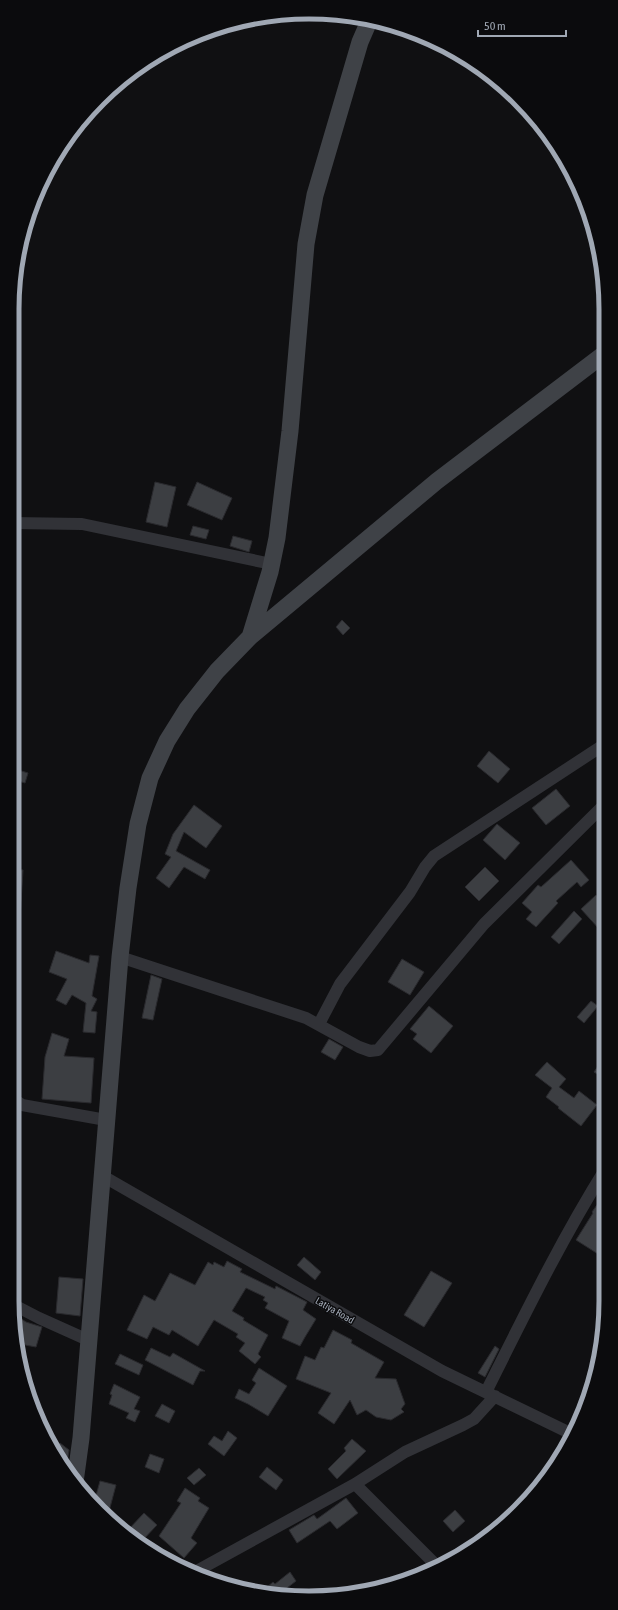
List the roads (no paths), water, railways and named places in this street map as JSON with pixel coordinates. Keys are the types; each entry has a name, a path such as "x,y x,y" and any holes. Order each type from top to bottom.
{"street":[{"path":"250,637 270,572 277,538 290,431 306,244 315,195 360,42 368,25"},
{"path":"76,1474 81,1438 101,1175 120,957 128,888 138,824 150,778 167,742 187,709 217,671 250,637 437,481 599,358"},
{"path":"19,523 82,524 267,563"},
{"path":"319,1024 340,984 410,892 434,856 599,748"},
{"path":"120,957 306,1018 359,1047 370,1051 378,1050 484,924 599,810"},
{"path":"19,1103 22,1105 106,1120"},
{"name":"Latiya Road","path":"101,1175 435,1367 568,1432"},
{"path":"199,1570 355,1484 405,1452 463,1425 474,1418 490,1394 541,1282 599,1179"},
{"path":"19,1308 88,1340"},
{"path":"355,1484 434,1563"}]}
